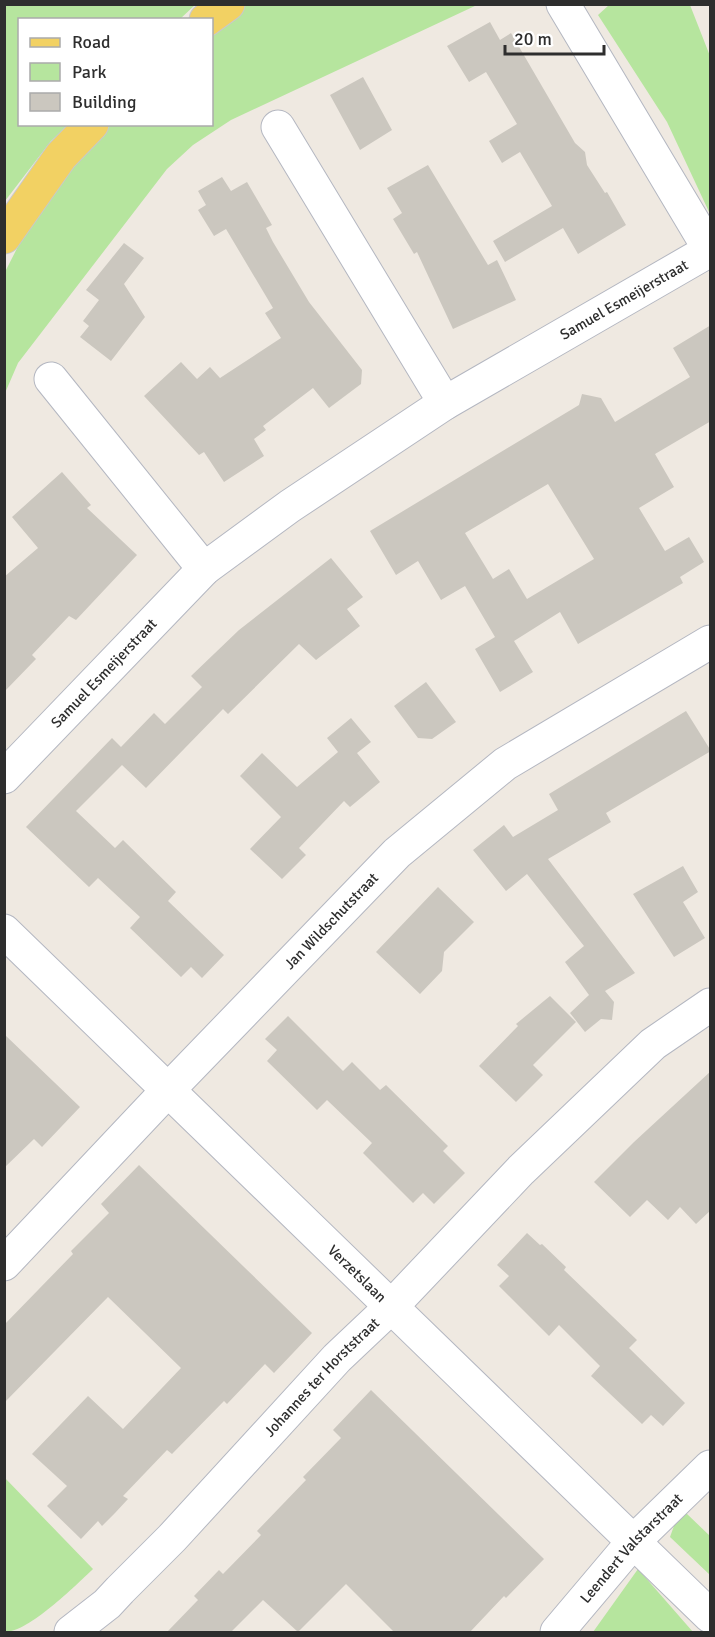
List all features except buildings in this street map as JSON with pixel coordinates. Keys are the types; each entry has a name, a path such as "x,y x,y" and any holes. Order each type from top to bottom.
{"main road":[{"path":"209,18 228,4"},
{"path":"4,237 61,156 90,126"}],"street":[{"name":"Samuel Esmeijerstraat","path":"4,777 204,569 290,506 446,403 710,250 563,4"},
{"path":"278,127 446,403"},
{"path":"51,379 204,569"},
{"name":"Jan Wildschutstraat","path":"4,1264 168,1089 397,853 505,764 711,642"},
{"name":"Verzetslaan","path":"4,931 711,1616"},
{"name":"Johannes ter Horststraat","path":"71,1632 107,1604 337,1358 391,1307 521,1170 653,1044 711,1005"},
{"name":"Leendert Valstarstraat","path":"557,1632 633,1542 711,1467"}],"green space":[{"path":"4,5 195,5 181,18 18,18 18,126 68,126 51,141 5,201"},
{"path":"241,5 477,5 231,120 193,145 167,169 18,363 5,393 5,272 39,205 102,126 213,126 213,25"},
{"path":"609,5 690,5 710,56 710,214 667,122 598,15"},
{"path":"5,1478 93,1569 38,1617 26,1625 4,1632"},
{"path":"686,1513 710,1536 710,1575 670,1537 675,1523"},
{"path":"638,1569 693,1632 593,1632"}]}
